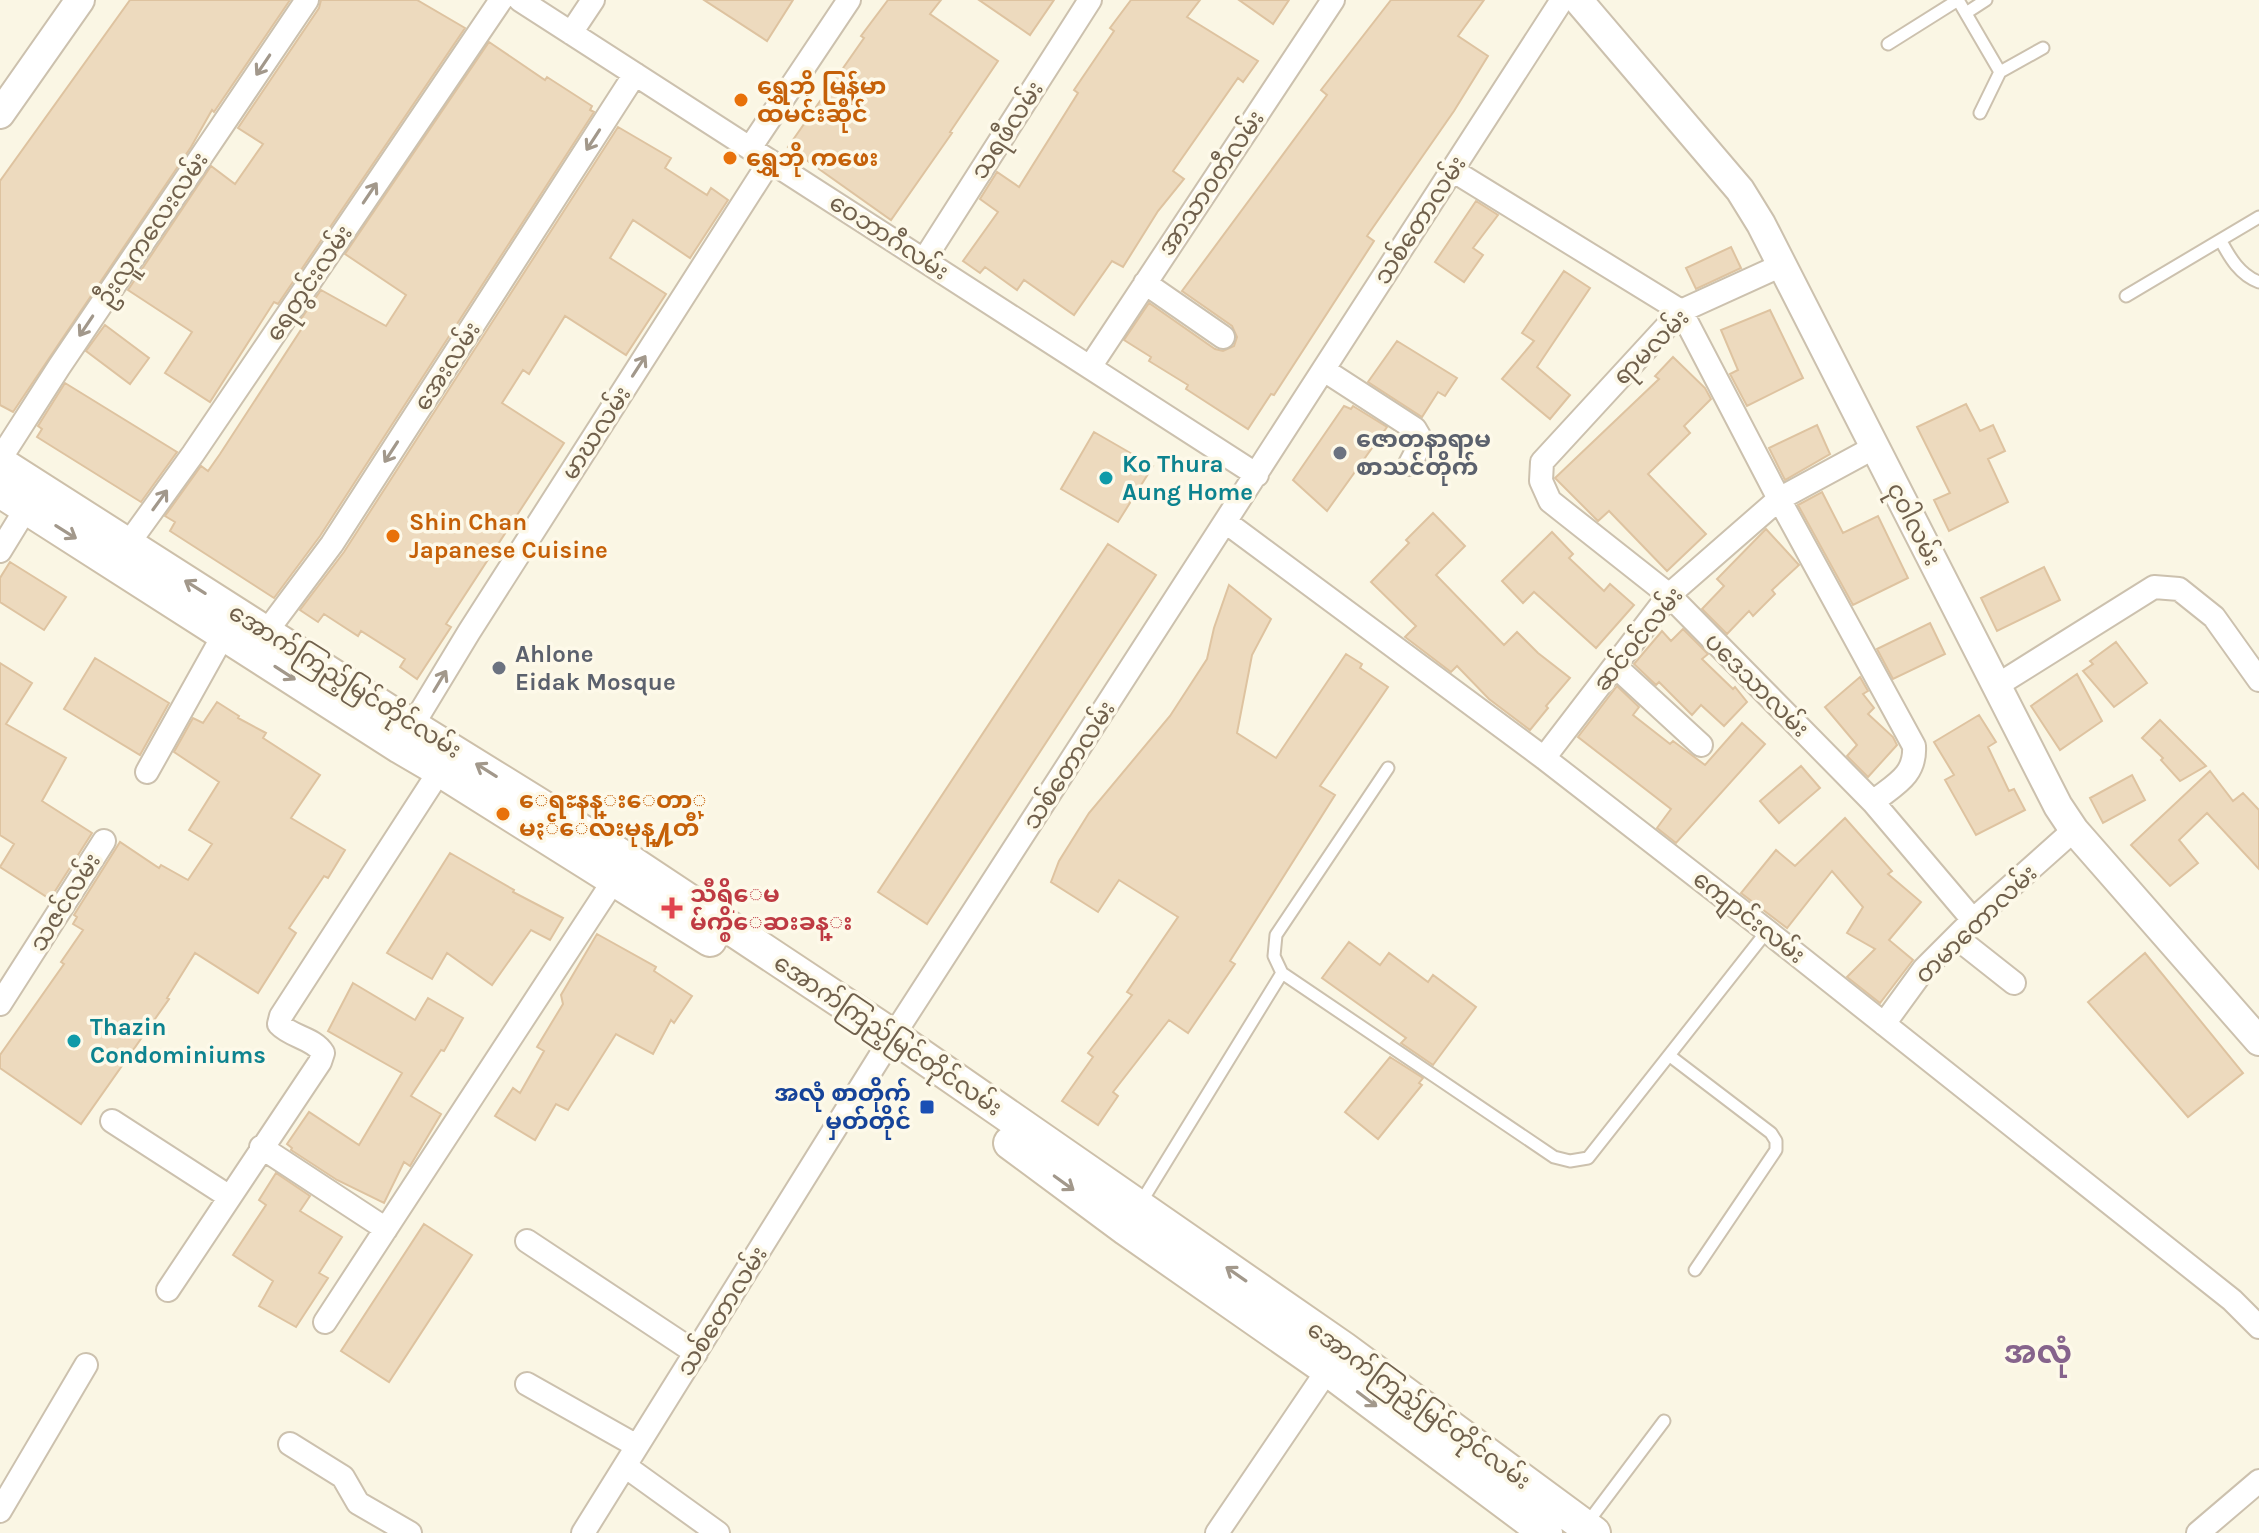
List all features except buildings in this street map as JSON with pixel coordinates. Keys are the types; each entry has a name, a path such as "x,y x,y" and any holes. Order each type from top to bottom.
{"main road":[{"name":"အောက်ကြည့်မြင်တိုင်လမ်း","path":"0,461 224,634 258,642"},
{"name":"အောက်ကြည့်မြင်တိုင်လမ်း","path":"13,499 123,555 888,1043 1420,1422 1586,1531"},
{"name":"အောက်ကြည့်မြင်တိုင်လမ်း","path":"1420,1422 1546,1533"}],"street":[{"path":"0,114 80,0"},
{"name":"ဦးလူကလေးလမ်း","path":"0,461 59,367 307,0"},
{"name":"ရေတွင်းလမ်း","path":"123,555 501,0"},
{"name":"ဝေဘာဂီလမ်း","path":"520,0 1257,475"},
{"path":"571,33 593,0"},
{"path":"750,148 849,0"},
{"name":"သရဖီလမ်း","path":"924,260 1090,0"},
{"name":"အာသာဝတီလမ်း","path":"1090,367 1333,0"},
{"name":"သစ်တောလမ်း","path":"583,1533 888,1043 1227,523 1562,0"},
{"name":"ငုဝါလမ်း","path":"1578,0 1740,190 1782,265 2058,806 2074,830 2259,1041"},
{"name":"အေးလမ်း","path":"258,642 332,544 635,74"},
{"name":"မာဃလမ်း","path":"406,737 469,632 770,161"},
{"path":"1452,170 1681,311 1914,746 1915,759 1909,773 1873,802"},
{"name":"ရာမလမ်း","path":"1542,462 1681,311 1782,265"},
{"path":"1145,283 1223,337"},
{"path":"1324,370 1415,429 1422,441 1410,464"},
{"name":"ဆင်ဝင်လမ်း","path":"1544,758 1669,595 1779,499 1875,447"},
{"name":"ပဒေသာလမ်း","path":"1542,462 1541,481 1550,501 1669,595 1873,802 1973,920"},
{"path":"0,551 13,499"},
{"name":"ကျောင်းလမ်း","path":"1227,523 1544,758 1767,931 2232,1300 2259,1327"},
{"path":"1996,686 2154,587 2179,589 2214,617 2259,680"},
{"path":"147,772 224,634"},
{"path":"1615,666 1701,745"},
{"path":"168,1290 323,1053 320,1047 286,1031 279,1024 281,1016 446,760"},
{"name":"တမာတောလမ်း","path":"1884,1024 1924,969 1973,920 2074,830"},
{"name":"သဇင်လမ်း","path":"0,1004 104,841"},
{"path":"325,1322 618,868"},
{"path":"1957,938 2014,983"},
{"path":"112,1121 228,1196"},
{"path":"261,1147 386,1229"},
{"path":"527,1241 696,1353"},
{"path":"1217,1533 1335,1359"},
{"path":"0,1511 86,1365"},
{"path":"527,1384 637,1446"},
{"path":"290,1444 343,1477 358,1503 410,1533"},
{"path":"625,1466 718,1533"},
{"path":"2211,1529 2259,1481"}],"lane":[{"path":"1888,44 1958,0 2000,72"},
{"path":"1966,13 1986,0"},
{"path":"1980,113 2000,72 2043,48"},
{"path":"2126,296 2259,217"},
{"path":"2221,241 2229,257 2248,278 2259,282"},
{"path":"1388,768 1276,935 1274,956 1282,973 1554,1157 1570,1161 1588,1158 1767,931"},
{"path":"1132,1218 1282,973"},
{"path":"1670,1056 1771,1133 1776,1141 1776,1150 1695,1270"},
{"path":"1586,1531 1664,1421"}],"place":[{"name":"ရွှေဘို မြန်မာ ထမင်းဆိုင်","path":"741,100"},
{"name":"ရွှေဘို ကဖေး","path":"730,158"},
{"name":"ဇောတနာရာမ စာသင်တိုက်","path":"1340,453"},
{"name":"Ko Thura Aung Home","path":"1106,478"},
{"name":"Shin Chan Japanese Cuisine","path":"393,536"},
{"name":"Ahlone Eidak Mosque","path":"499,668"},
{"name":"ေရႊနန္းေတာ္ မႏၲေလးမုန္႔တီ","path":"503,814"},
{"name":"သီရိေမ မ်က္စိေဆးခန္း","path":"672,908"},
{"name":"Thazin Condominiums","path":"74,1041"},
{"name":"အလုံ စာတိုက် မှတ်တိုင်","path":"927,1107"}],"district":[{"name":"အလုံ","path":"2038,1352"}]}
